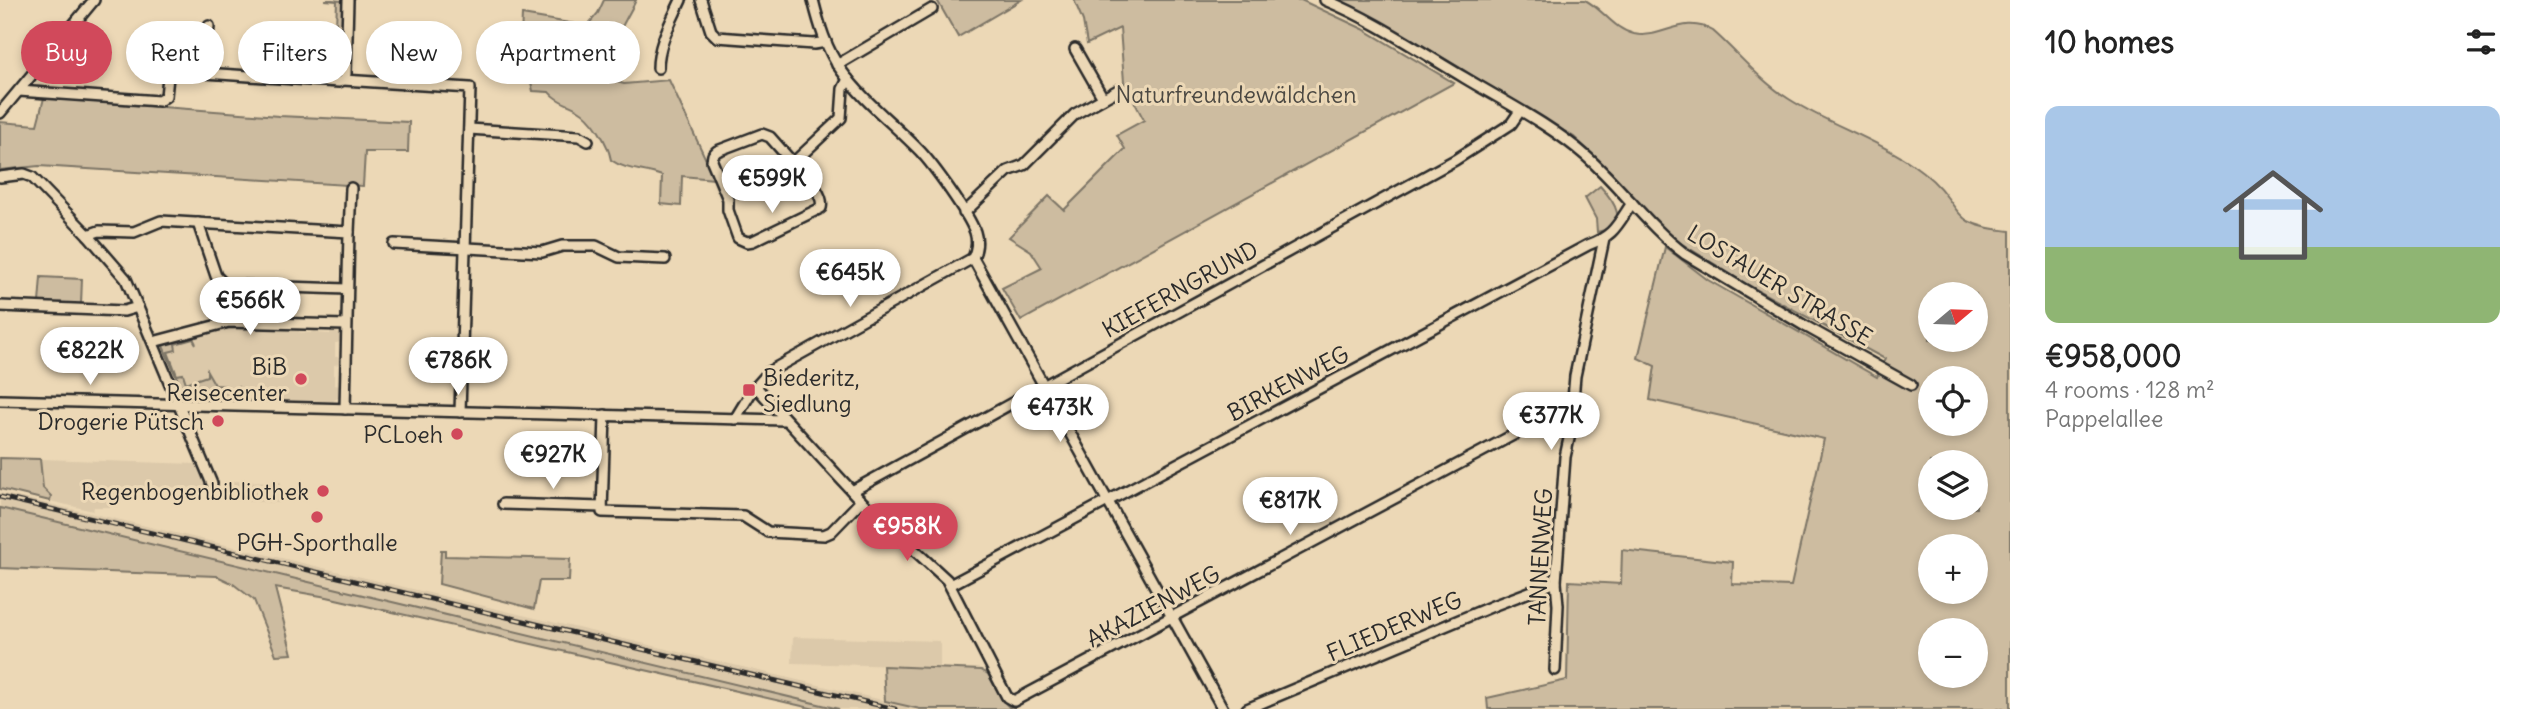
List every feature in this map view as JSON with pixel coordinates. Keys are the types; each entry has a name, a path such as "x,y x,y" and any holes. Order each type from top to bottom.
{"street":[{"path":"0,113 94,0"},
{"path":"347,21 348,0"},
{"path":"658,68 662,42 681,0"},
{"path":"701,0 710,31 717,37 814,44 826,42"},
{"path":"735,419 765,375 972,257 977,241 972,224 935,168 837,65 826,42 813,0"},
{"name":"LOSTAUER STRASSE","path":"1325,0 1371,23 1520,111 1584,154 1685,254 1805,326 1911,385"},
{"path":"837,65 932,9"},
{"path":"1075,49 1103,98"},
{"path":"793,163 841,118 843,89 848,79"},
{"path":"352,81 470,88 460,412"},
{"path":"19,91 159,102 166,96 167,84"},
{"path":"964,213 1007,171 1024,165 1075,114 1118,90"},
{"name":"KIEFERNGRUND","path":"852,491 1462,156 1511,124 1520,111"},
{"path":"469,129 579,136 588,141"},
{"path":"766,134 793,163 820,195 823,204 821,208 753,241 747,242 738,238 728,210 728,199 712,160 713,155 757,135 766,134"},
{"path":"0,177 22,174 32,177 123,275 212,484"},
{"path":"345,408 351,188"},
{"name":"BIRKENWEG","path":"950,585 1588,245 1604,239 1632,203"},
{"path":"88,235 99,231 134,232 156,222 349,232"},
{"path":"198,223 216,276 225,285 347,289"},
{"name":"TANNENWEG","path":"1555,670 1556,582 1565,457 1570,434 1575,376 1604,239"},
{"path":"394,244 542,253 562,246 596,246 619,257 665,259"},
{"path":"972,257 1223,709"},
{"path":"0,306 124,311 138,307"},
{"path":"153,342 229,322 346,325"},
{"path":"757,388 861,501 950,585"},
{"path":"0,400 785,419"},
{"name":"AKAZIENWEG","path":"950,585 1007,697 1012,701 1514,434 1562,409 1572,407"},
{"path":"605,415 602,512 743,516 768,532 824,534 831,532 861,501"},
{"path":"503,504 602,507"},
{"name":"FLIEDERWEG","path":"1247,709 1495,604 1556,582"}],"shaded area":[{"path":"229,326 299,327 299,332 311,333 312,327 318,333 330,334 331,328 341,335 342,342 335,343 335,357 342,357 341,364 334,365 334,385 341,386 340,397 333,401 321,401 185,397 163,346"},
{"path":"40,459 197,464 207,488 119,487 117,507 94,507 93,511 50,501 51,496 43,488"},
{"path":"230,481 281,482 280,503 240,501"},
{"path":"0,493 920,709 839,709 0,508"},
{"path":"793,637 940,641 940,667 792,663"}],"green space":[{"path":"325,0 344,1 343,21 336,21 337,1"},
{"path":"604,0 636,0 625,21 591,21"},
{"path":"937,0 1021,0 958,37"},
{"name":"Naturfreundewäldchen","path":"1074,0 1301,0 1363,29 1454,83 1021,321 1002,288 1042,268 1031,251 1009,237 1049,196 1064,210 1125,149 1117,135 1144,120 1124,82 1120,28 1087,44 1083,21"},
{"path":"1339,0 1585,0 1620,28 1634,34 1654,34 1682,26 1702,26 1713,31 1778,92 1917,167 1935,183 1968,221 1983,227 2010,231 2010,709 1488,709 1487,698 1567,680 1569,581 1621,584 1622,550 1733,562 1732,584 1791,586 1824,439 1650,400 1655,366 1638,358 1665,247 1708,280 1877,377 1885,359 1748,285 1679,242 1644,211 1612,173 1574,137 1414,40"},
{"path":"522,15 557,21 522,21"},
{"path":"669,80 715,179 682,176 681,206 661,204 662,176 623,166 611,160 607,146 589,118 549,92 533,91 531,84 640,84"},
{"path":"44,98 279,116 409,122 408,152 365,152 363,186 39,166 0,170 0,122 37,125"},
{"path":"1600,186 1615,206 1617,219 1608,229 1597,232 1596,219 1585,198"},
{"path":"41,277 82,279 81,304 39,303"},
{"path":"192,336 196,344 193,339 175,344 176,350 168,352 177,375 183,374 186,383 207,376 207,371 215,385 227,386 227,391 235,392 238,386 237,399 185,397 163,346"},
{"path":"0,458 40,459 43,488 51,496 50,501 0,489"},
{"path":"0,508 839,709 815,709 327,597 275,588 292,654 276,655 254,600 232,583 217,576 0,568"},
{"path":"441,550 445,550 445,556 570,559 569,581 539,581 534,609 439,584"},
{"path":"883,666 981,670 988,674 1003,701 1011,709 920,709 885,701"}],"railway":[{"path":"0,497 895,709"}],"place":[{"name":"BiB Reisecenter","path":"301,379"},
{"name":"Biederitz, Siedlung","path":"749,390"},
{"name":"Drogerie Pütsch","path":"218,421"},
{"name":"PCLoeh","path":"457,434"},
{"name":"Regenbogenbibliothek","path":"323,491"},
{"name":"PGH-Sporthalle","path":"317,517"}]}
